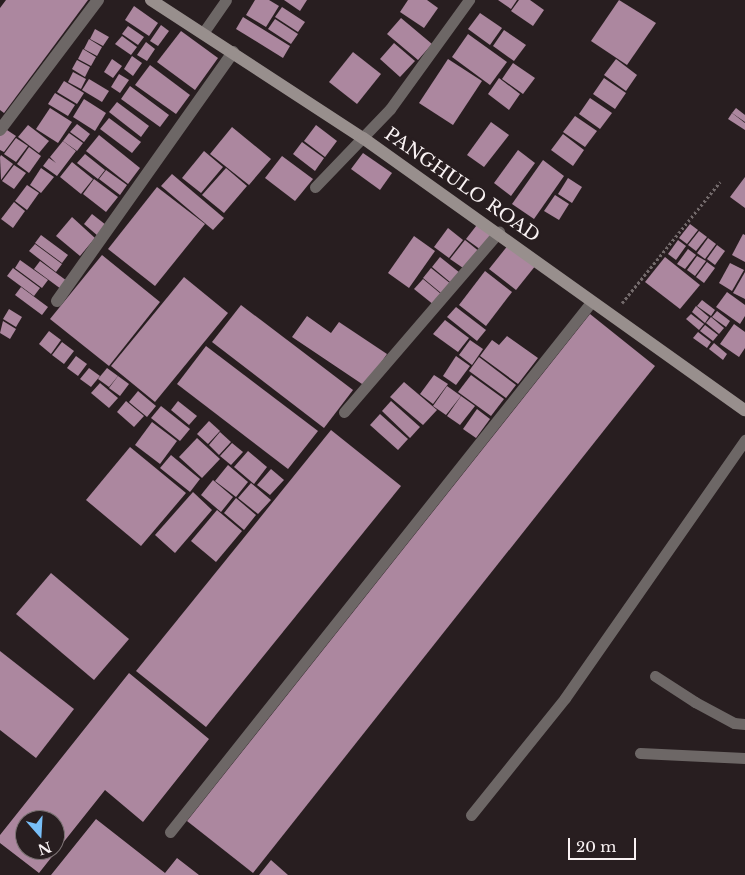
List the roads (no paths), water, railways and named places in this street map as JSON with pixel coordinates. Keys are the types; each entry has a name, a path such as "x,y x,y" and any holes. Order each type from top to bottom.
{"main road":[{"name":"PANGHULO ROAD","path":"151,0 363,138 499,232 745,410"}],"street":[{"path":"0,130 98,0"},
{"path":"57,301 233,52"}],"lane":[{"path":"203,33 226,0"},
{"path":"315,187 390,109 469,0"},
{"path":"344,412 499,232"},
{"path":"170,832 592,301"},
{"path":"471,815 565,698 745,440"},
{"path":"656,676 695,702 734,723 745,724"},
{"path":"640,753 745,758"}]}
